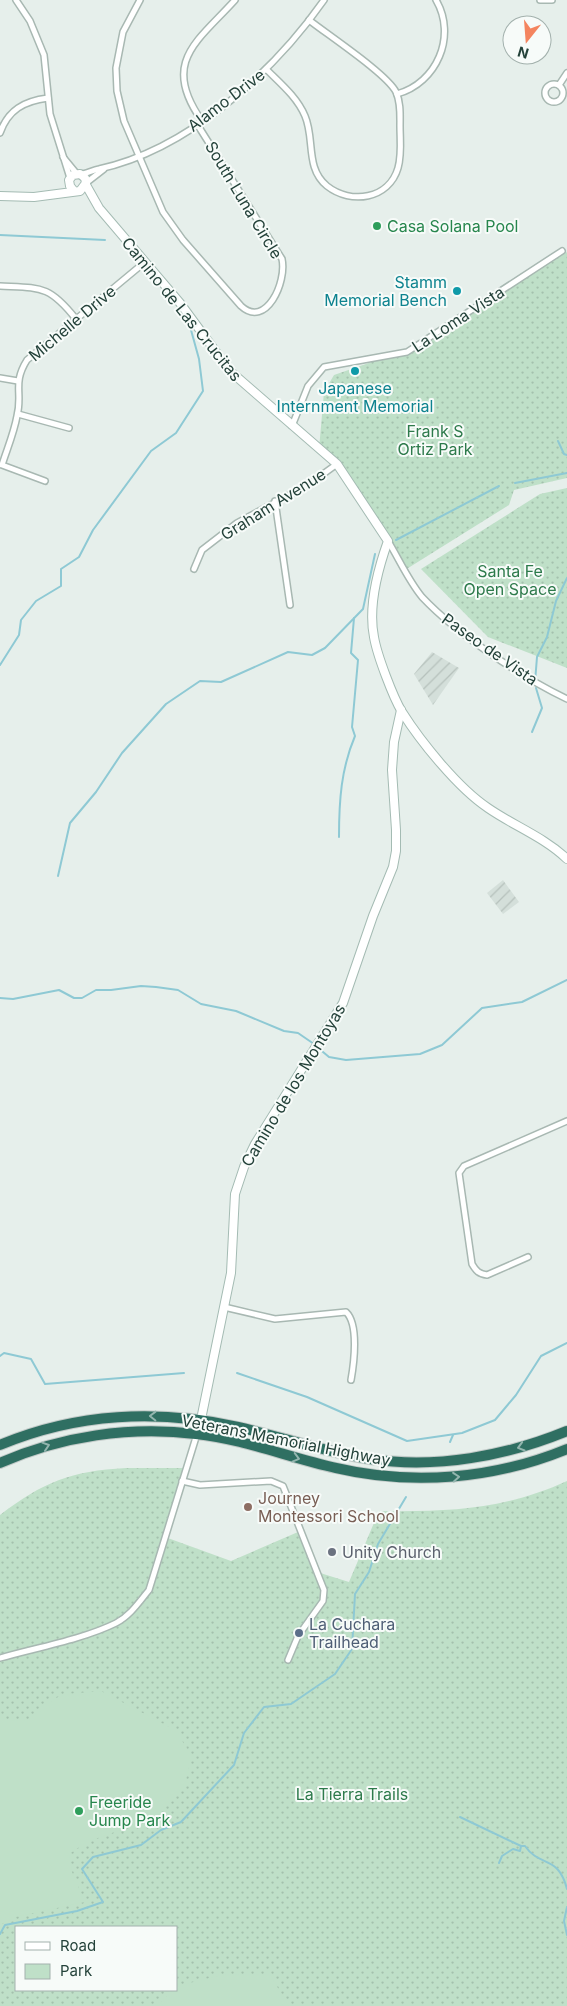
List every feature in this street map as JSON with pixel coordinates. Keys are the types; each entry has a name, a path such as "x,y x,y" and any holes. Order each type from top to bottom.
{"highway":[{"name":"Veterans Memorial Highway","path":"0,1445 39,1431 88,1420 141,1416 174,1416 202,1420 351,1455 399,1461 445,1461 528,1446 567,1431"},
{"name":"Veterans Memorial Highway","path":"0,1463 52,1444 93,1435 127,1432 198,1434 336,1468 399,1478 442,1478 485,1473 528,1463 567,1449"}],"street":[{"path":"16,0 30,21 44,55 52,122 69,181 76,191"},
{"name":"South Luna Circle","path":"140,0 123,32 116,68 117,91 122,114 138,156 163,212 244,309 259,310 271,302 278,291 283,278 283,265 279,253 200,123 186,90 186,63 190,49 198,37 235,0"},
{"name":"Alamo Drive","path":"78,174 104,169 138,156 200,123 266,70 324,0"},
{"path":"397,94 416,84 428,74 441,54 445,28 443,15 436,0"},
{"path":"540,0 552,0"},
{"path":"266,70 301,108 308,128 311,156 316,173 322,181 337,193 354,197 367,196 384,188 393,178 400,160 400,108 397,94 384,78 309,20"},
{"path":"559,85 567,73"},
{"path":"0,134 6,120 17,108 30,101 48,98"},
{"path":"57,193 78,174 63,157"},
{"name":"Alamo Drive","path":"86,184 104,169"},
{"name":"Camino de Las Crucitas","path":"78,174 85,178 86,184 99,208 191,317 230,371 337,464 388,540"},
{"path":"0,196 34,197 76,191 86,184"},
{"name":"Camino de Las Crucitas","path":"76,191 99,208"},
{"name":"La Loma Vista","path":"292,426 308,386 324,366 408,352 562,251"},
{"name":"Michelle Drive","path":"45,481 1,465 18,414 18,381 27,360 145,262"},
{"path":"0,286 38,288 49,292 58,297 76,319"},
{"path":"0,378 18,381"},
{"path":"18,414 69,428"},
{"name":"Graham Avenue","path":"194,569 202,550 237,523 308,485 337,464"},
{"path":"275,501 290,605"},
{"path":"388,540 382,555 373,625 377,649 401,710 416,732 463,787 487,808 530,832 567,859"},
{"name":"Paseo de Vista","path":"388,540 410,580 437,610 476,642 535,682 567,699"},
{"name":"Camino de los Montoyas","path":"0,1658 96,1631 117,1622 132,1611 148,1590 202,1420 233,1258 235,1194 244,1167 270,1118 343,1003 373,916 393,867 396,837 392,770 394,742 401,710"},
{"path":"528,1257 487,1275 481,1274 476,1270 472,1264 458,1178 460,1169 567,1121"},
{"path":"224,1307 275,1319 346,1312 351,1318 355,1351 351,1380"},
{"path":"182,1481 200,1485 272,1481 283,1486 324,1590 323,1601 298,1636 288,1660"}],"shaded area":[{"path":"432,652 459,668 433,705 414,674"},
{"path":"503,880 519,902 503,914 487,893"}],"green space":[{"name":"Frank S Ortiz Park","path":"567,252 567,478 514,490 509,505 405,570 353,487 319,449 324,392 334,375 415,347"},
{"name":"Santa Fe Open Space","path":"567,488 567,668 488,637 421,569 540,494"},
{"name":"La Tierra Trails","path":"126,1468 185,1468 165,1537 231,1561 298,1532 317,1572 349,1582 379,1511 451,1510 497,1504 544,1491 567,1481 567,2006 0,2006 0,1515 44,1486 73,1475"},
{"name":"Freeride Jump Park","path":"101,1691 175,1730 192,1756 185,1783 172,1801 145,1821 87,1842 69,1854 72,1872 85,1902 15,1917 0,1925 0,1717 21,1721 28,1720 62,1695"},
{"path":"226,1974 270,1975 289,2006 157,2006 172,1991 178,1991 178,1986"}],"waterway":[{"path":"0,235 105,240"},
{"path":"0,665 19,635 21,620 36,601 61,586 61,569 79,557 93,530 151,451 176,433 203,391 199,359 191,330"},
{"path":"558,441 564,454 567,455"},
{"path":"515,483 567,473"},
{"path":"396,540 499,486"},
{"path":"58,876 70,823 96,792 122,753 166,704 200,681 221,682 288,652 312,655 325,648 363,609 375,554"},
{"path":"535,682 537,657 547,637 556,601 567,578"},
{"path":"339,837 342,785 350,748 355,736 352,727 358,660 351,653 354,618"},
{"path":"532,732 542,708 536,688"},
{"path":"317,1047 329,1057 346,1060 420,1054 442,1045 482,1008 522,1002 567,980"},
{"path":"0,998 13,999 59,990 74,998 82,998 96,990 141,986 178,990 201,1004 236,1011 284,1031 298,1033 314,1044"},
{"path":"237,1373 307,1397 407,1441 462,1433 495,1420 516,1395 541,1356 567,1343"},
{"path":"0,1356 4,1353 31,1359 45,1384 184,1373"},
{"path":"450,1442 453,1435"},
{"path":"0,1934 5,1925 77,1911 103,1902 82,1869 93,1857 141,1845 161,1830 181,1822 234,1765 244,1733 264,1707 291,1704 335,1674 352,1649 355,1594 369,1572 378,1544 406,1497"},
{"path":"460,1817 521,1846"},
{"path":"499,1863 502,1856 513,1849 520,1851 521,1846 525,1846 531,1853 554,1866 559,1871 567,1889"},
{"path":"567,1907 564,1921 567,1935"}],"place":[{"name":"Casa Solana Pool","path":"377,226"},
{"name":"Stamm Memorial Bench","path":"457,291"},
{"name":"Japanese Internment Memorial","path":"355,371"},
{"name":"Journey Montessori School","path":"248,1507"},
{"name":"Unity Church","path":"332,1552"},
{"name":"La Cuchara Trailhead","path":"299,1633"},
{"name":"Freeride Jump Park","path":"79,1811"}]}
